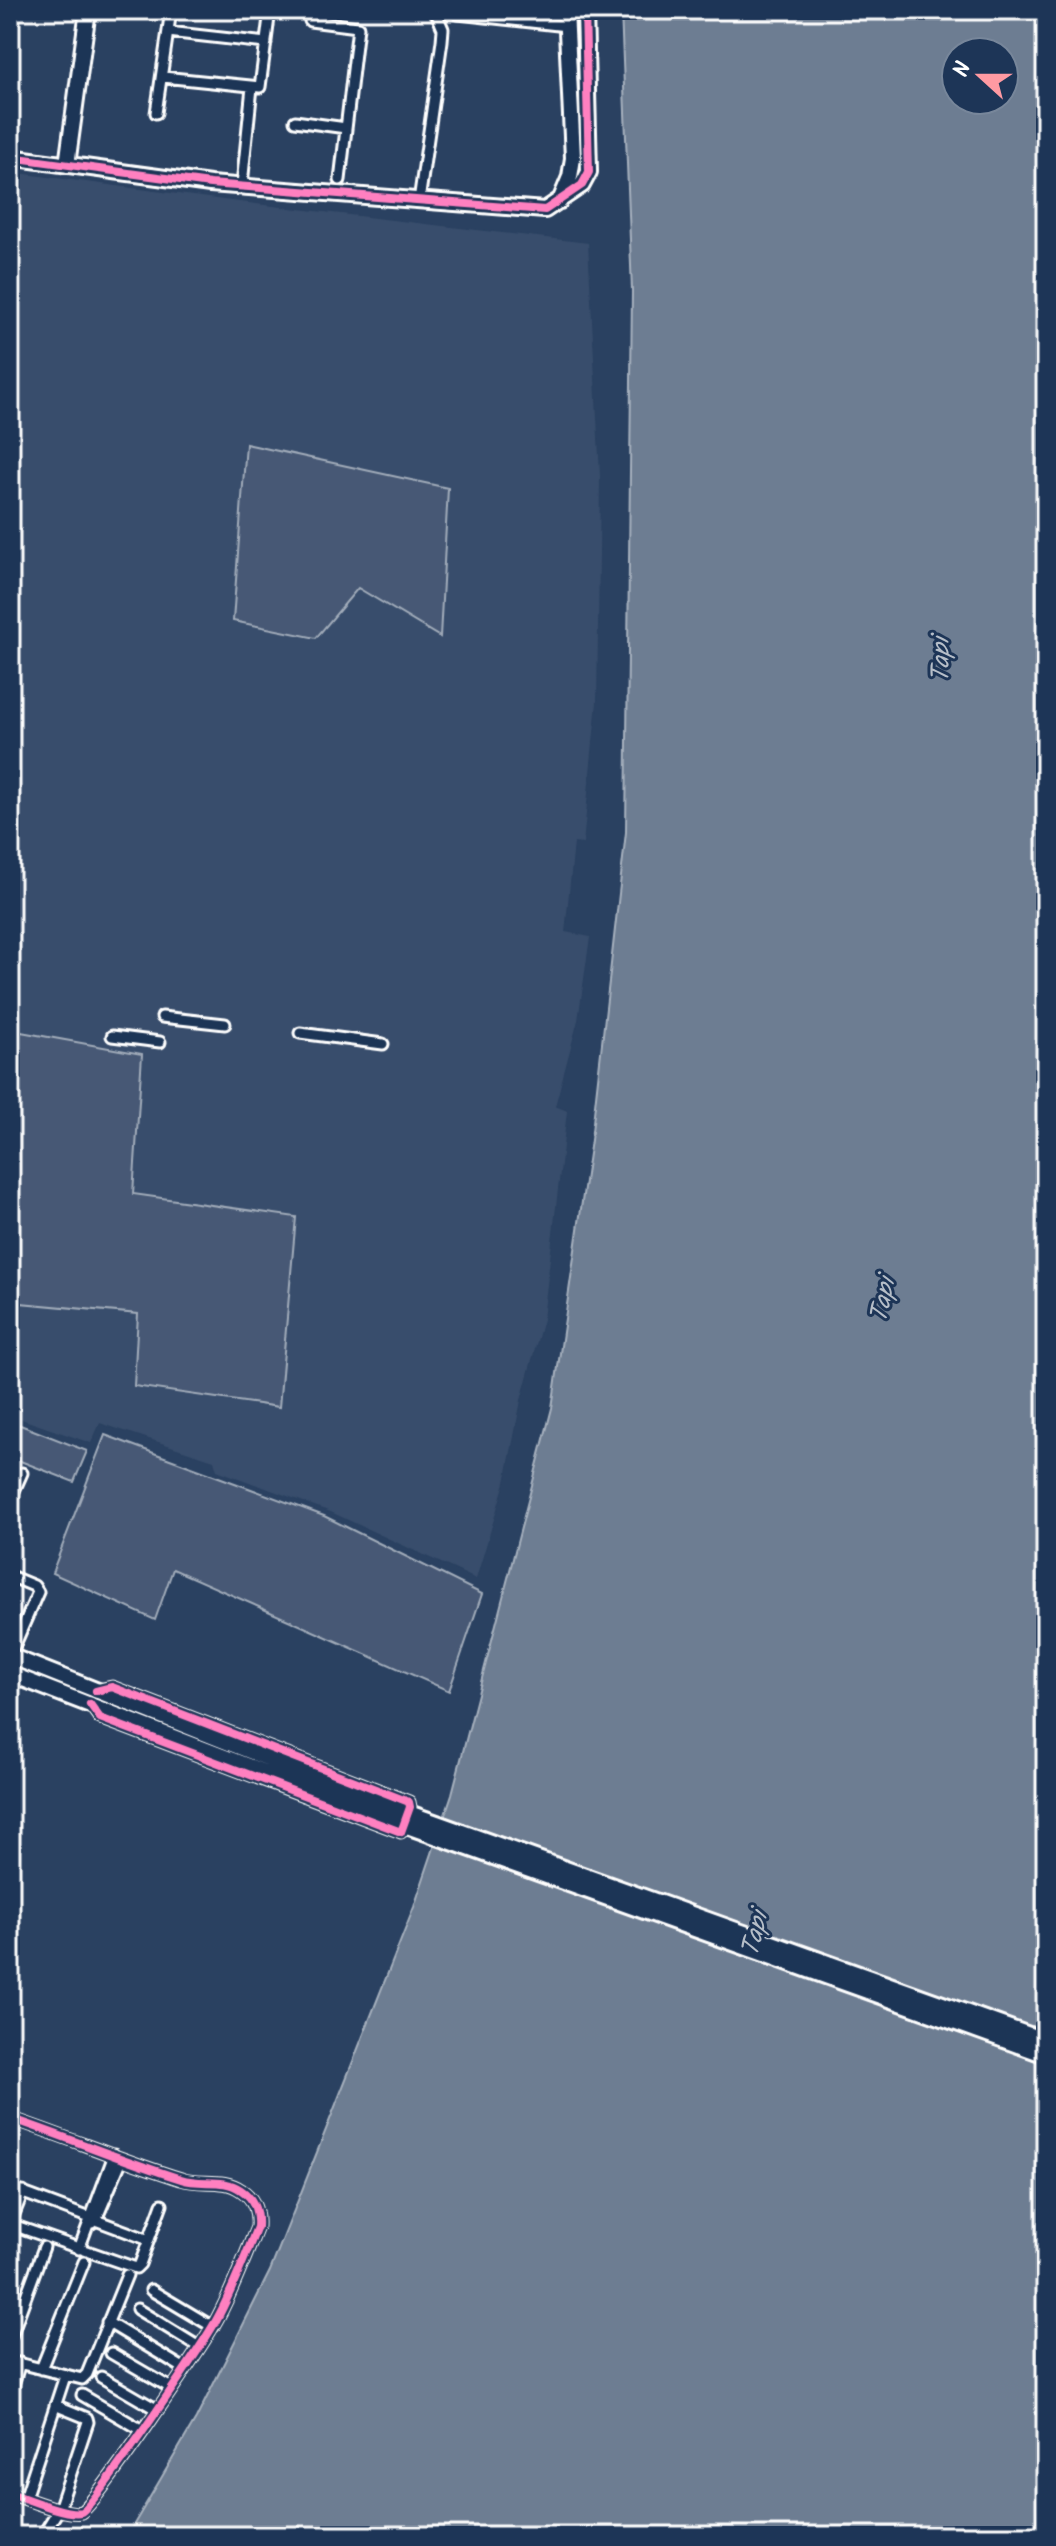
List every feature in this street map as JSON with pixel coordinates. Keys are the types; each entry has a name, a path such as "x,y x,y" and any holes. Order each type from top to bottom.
{"main road":[{"path":"67,165 88,10"},
{"path":"560,201 570,177 573,158 566,10"},
{"path":"10,157 210,184 545,210 582,185 590,164 585,10"},
{"path":"10,1656 93,1698"},
{"path":"10,1674 93,1698 368,1805 1046,2055"},
{"path":"368,1805 1046,2041"}],"street":[{"path":"156,113 171,10"},
{"path":"163,77 260,87 270,10"},
{"path":"419,201 442,41 443,29 435,10"},
{"path":"458,14 567,26"},
{"path":"310,21 358,27 340,180"},
{"path":"168,32 266,43"},
{"path":"242,185 252,87"},
{"path":"295,121 346,128"},
{"path":"162,1017 225,1024"},
{"path":"300,1033 383,1044"},
{"path":"112,1036 160,1042"},
{"path":"10,1500 22,1473"},
{"path":"10,1576 34,1586 38,1592 10,1656"},
{"path":"112,1687 409,1802 401,1832 100,1718 93,1698 112,1687"},
{"path":"10,2118 185,2181 226,2182 239,2188 256,2207 257,2227 213,2327 89,2506 76,2513 10,2493"},
{"path":"79,2249 118,2157"},
{"path":"10,2188 91,2221 149,2240"},
{"path":"23,2192 10,2224 136,2268 162,2204"},
{"path":"10,2339 44,2247"},
{"path":"41,2369 84,2262"},
{"path":"10,2394 15,2362 82,2379 87,2374 127,2275"},
{"path":"151,2290 213,2327"},
{"path":"137,2309 199,2347"},
{"path":"107,2322 185,2369"},
{"path":"111,2353 171,2388"},
{"path":"25,2498 65,2376"},
{"path":"101,2377 156,2409"},
{"path":"82,2395 142,2430"},
{"path":"42,2536 59,2509 88,2422 87,2418 55,2405"}],"shaded area":[{"path":"10,172 588,243 600,477 597,701 583,844 574,843 565,932 590,937 578,1020 555,1106 567,1111 543,1319 521,1400 505,1482 476,1579 331,1512 217,1470 214,1460 100,1423 91,1443 10,1415"},
{"path":"246,444 448,488 440,637 358,588 316,638 233,621"},
{"path":"10,1030 142,1054 133,1194 296,1217 279,1407 134,1386 138,1314 10,1302"},
{"path":"10,1421 87,1451 74,1482 10,1457"},
{"path":"105,1435 324,1516 482,1594 449,1691 173,1569 155,1620 52,1573"}],"water":[{"name":"Tapi","path":"621,10 1046,10 1046,2518 1039,2536 127,2536 196,2419 270,2271 414,1907 452,1794 552,1408 591,1140 626,832 632,291"}],"cycle path":[{"path":"10,157 210,184 545,210 582,185 589,172 585,10"},
{"path":"90,1704 100,1718 401,1832 409,1802 112,1687 96,1691"},
{"path":"10,2118 181,2179 234,2186 252,2202 257,2221 218,2317 150,2422 90,2503 81,2512 75,2513 10,2493"}]}
